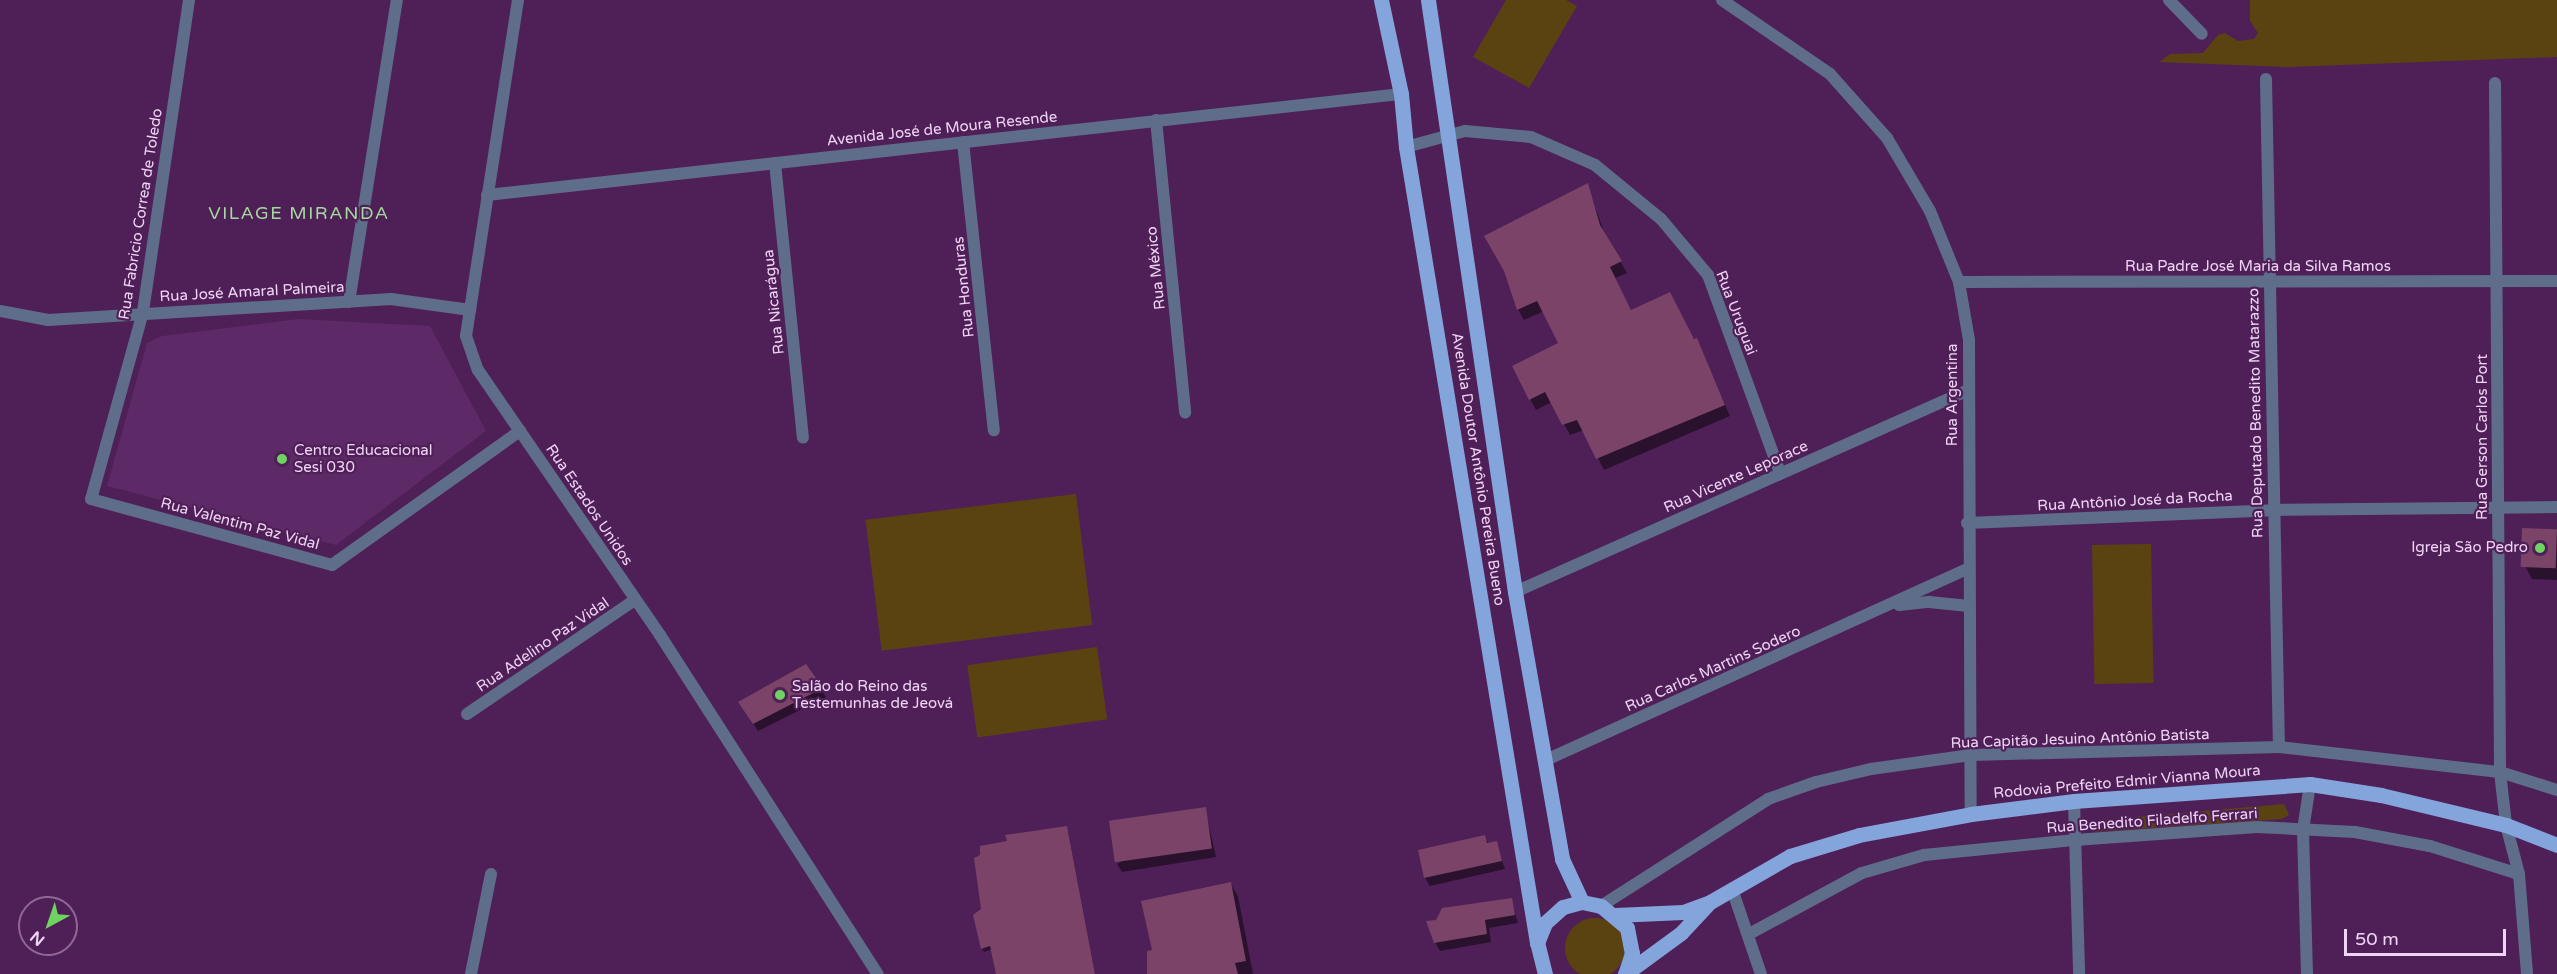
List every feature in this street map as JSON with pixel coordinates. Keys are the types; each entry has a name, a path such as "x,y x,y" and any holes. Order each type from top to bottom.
{"main road":[{"name":"Avenida Doutor Antônio Pereira Bueno","path":"1381,0 1401,94 1406,147 1537,944 1545,974"},
{"name":"Avenida Doutor Antônio Pereira Bueno","path":"1428,0 1445,134 1515,592 1562,859 1582,902"},
{"name":"Rodovia Prefeito Edmir Vianna Moura","path":"1615,915 1653,916 1683,912 1710,902 1800,853 1859,834 1971,814 2074,801 2310,784 2380,795 2506,825 2557,845"},
{"path":"1537,944 1545,923 1563,907 1582,902 1601,906 1615,915 1627,928 1632,952 1625,974"},
{"name":"Rodovia Prefeito Edmir Vianna Moura","path":"1625,974 1681,933 1710,902"}],"street":[{"name":"Rua Fabricio Correa de Toledo","path":"91,499 143,312 189,0"},
{"path":"349,302 397,0"},
{"name":"Rua Estados Unidos","path":"520,0 466,336 478,370 635,600 878,974"},
{"name":"Rua Argentina","path":"1722,0 1830,74 1887,138 1930,211 1959,282 1969,340 1967,569 1971,814"},
{"path":"2169,0 2202,34"},
{"name":"Rua Deputado Benedito Matarazzo","path":"2266,79 2272,510 2279,747"},
{"name":"Rua Gerson Carlos Port","path":"2495,84 2500,772 2506,825"},
{"name":"Avenida José de Moura Resende","path":"487,195 1401,94"},
{"name":"Rua México","path":"1156,120 1185,413"},
{"name":"Rua Uruguai","path":"1406,147 1445,134 1484,130 1532,136 1557,145 1604,172 1661,219 1708,275 1780,473"},
{"name":"Rua Honduras","path":"963,142 994,430"},
{"name":"Rua Nicarágua","path":"775,163 803,438"},
{"name":"Rua Padre José Maria da Silva Ramos","path":"1959,282 2557,281"},
{"name":"Rua José Amaral Palmeira","path":"0,311 48,320 143,312 391,299 470,310"},
{"name":"Rua Vicente Leporace","path":"1515,592 1969,390"},
{"name":"Rua Valentim Paz Vidal","path":"91,499 332,565 520,431"},
{"name":"Rua Antônio José da Rocha","path":"1967,523 2272,510 2557,507"},
{"name":"Rua Carlos Martins Sodero","path":"1546,760 1892,606 1967,569"},
{"name":"Rua Adelino Paz Vidal","path":"467,714 635,600"},
{"name":"Rua Carlos Martins Sodero","path":"1892,606 1929,602 1969,606"},
{"name":"Rua Capitão Jesuino Antônio Batista","path":"1601,906 1768,799 1816,782 1871,769 1971,755 2279,747 2500,772 2557,789"},
{"path":"2307,974 2303,830 2310,784"},
{"path":"2074,801 2079,974"},
{"path":"2506,825 2519,874 2527,974"},
{"name":"Rua Benedito Filadelfo Ferrari","path":"1749,934 1862,873 1914,858 2075,840 2257,827 2355,832 2430,846 2519,874"},
{"path":"471,974 491,874"},
{"path":"1732,889 1761,974"}],"shaded area":[{"path":"1506,0 1566,0 1577,6 1529,88 1473,57"},
{"path":"2250,0 2557,0 2557,57 2288,67 2159,62 2170,54 2203,53 2218,35 2225,33 2238,41 2254,39 2258,33 2250,21"},
{"name":"Centro Educacional Sesi 030","path":"298,319 430,326 486,431 336,545 107,486 147,343 162,336"},
{"path":"1076,494 1092,625 882,651 866,520"},
{"path":"2151,544 2153,683 2094,684 2092,545"},
{"path":"1097,647 1107,719 977,738 967,665"},
{"path":"2284,804 2289,815 2282,819 2094,832 2091,828 2101,820"},
{"path":"1595,918 1616,927 1625,948 1616,969 1595,978 1574,969 1565,948 1574,927"}],"building":[{"path":"1588,183 1600,225 1622,261 1610,267 1631,310 1670,292 1694,339 1697,338 1725,405 1596,459 1577,420 1562,425 1545,392 1529,400 1512,366 1558,343 1537,301 1517,310 1504,271 1484,236"},
{"name":"Igreja São Pedro","path":"2522,528 2557,529 2556,568 2521,567"},
{"name":"Salão do Reino das Testemunhas de Jeová","path":"806,664 823,688 753,724 738,702"},
{"path":"1206,807 1212,849 1115,862 1109,821"},
{"path":"1067,826 1095,974 996,974 990,946 981,949 973,915 981,909 974,858 980,855 980,846 1007,841 1005,835"},
{"path":"1485,835 1487,843 1497,841 1502,861 1424,878 1418,850"},
{"path":"1231,882 1246,961 1235,963 1238,974 1147,974 1147,951 1152,950 1141,901"},
{"path":"1512,898 1515,915 1485,920 1487,934 1434,943 1426,921 1436,920 1442,908"}],"place":[{"name":"Centro Educacional Sesi 030","path":"282,459"},
{"name":"Igreja São Pedro","path":"2540,548"},
{"name":"Salão do Reino das Testemunhas de Jeová","path":"780,695"}],"district":[{"name":"VILAGE MIRANDA","path":"299,213"}]}
